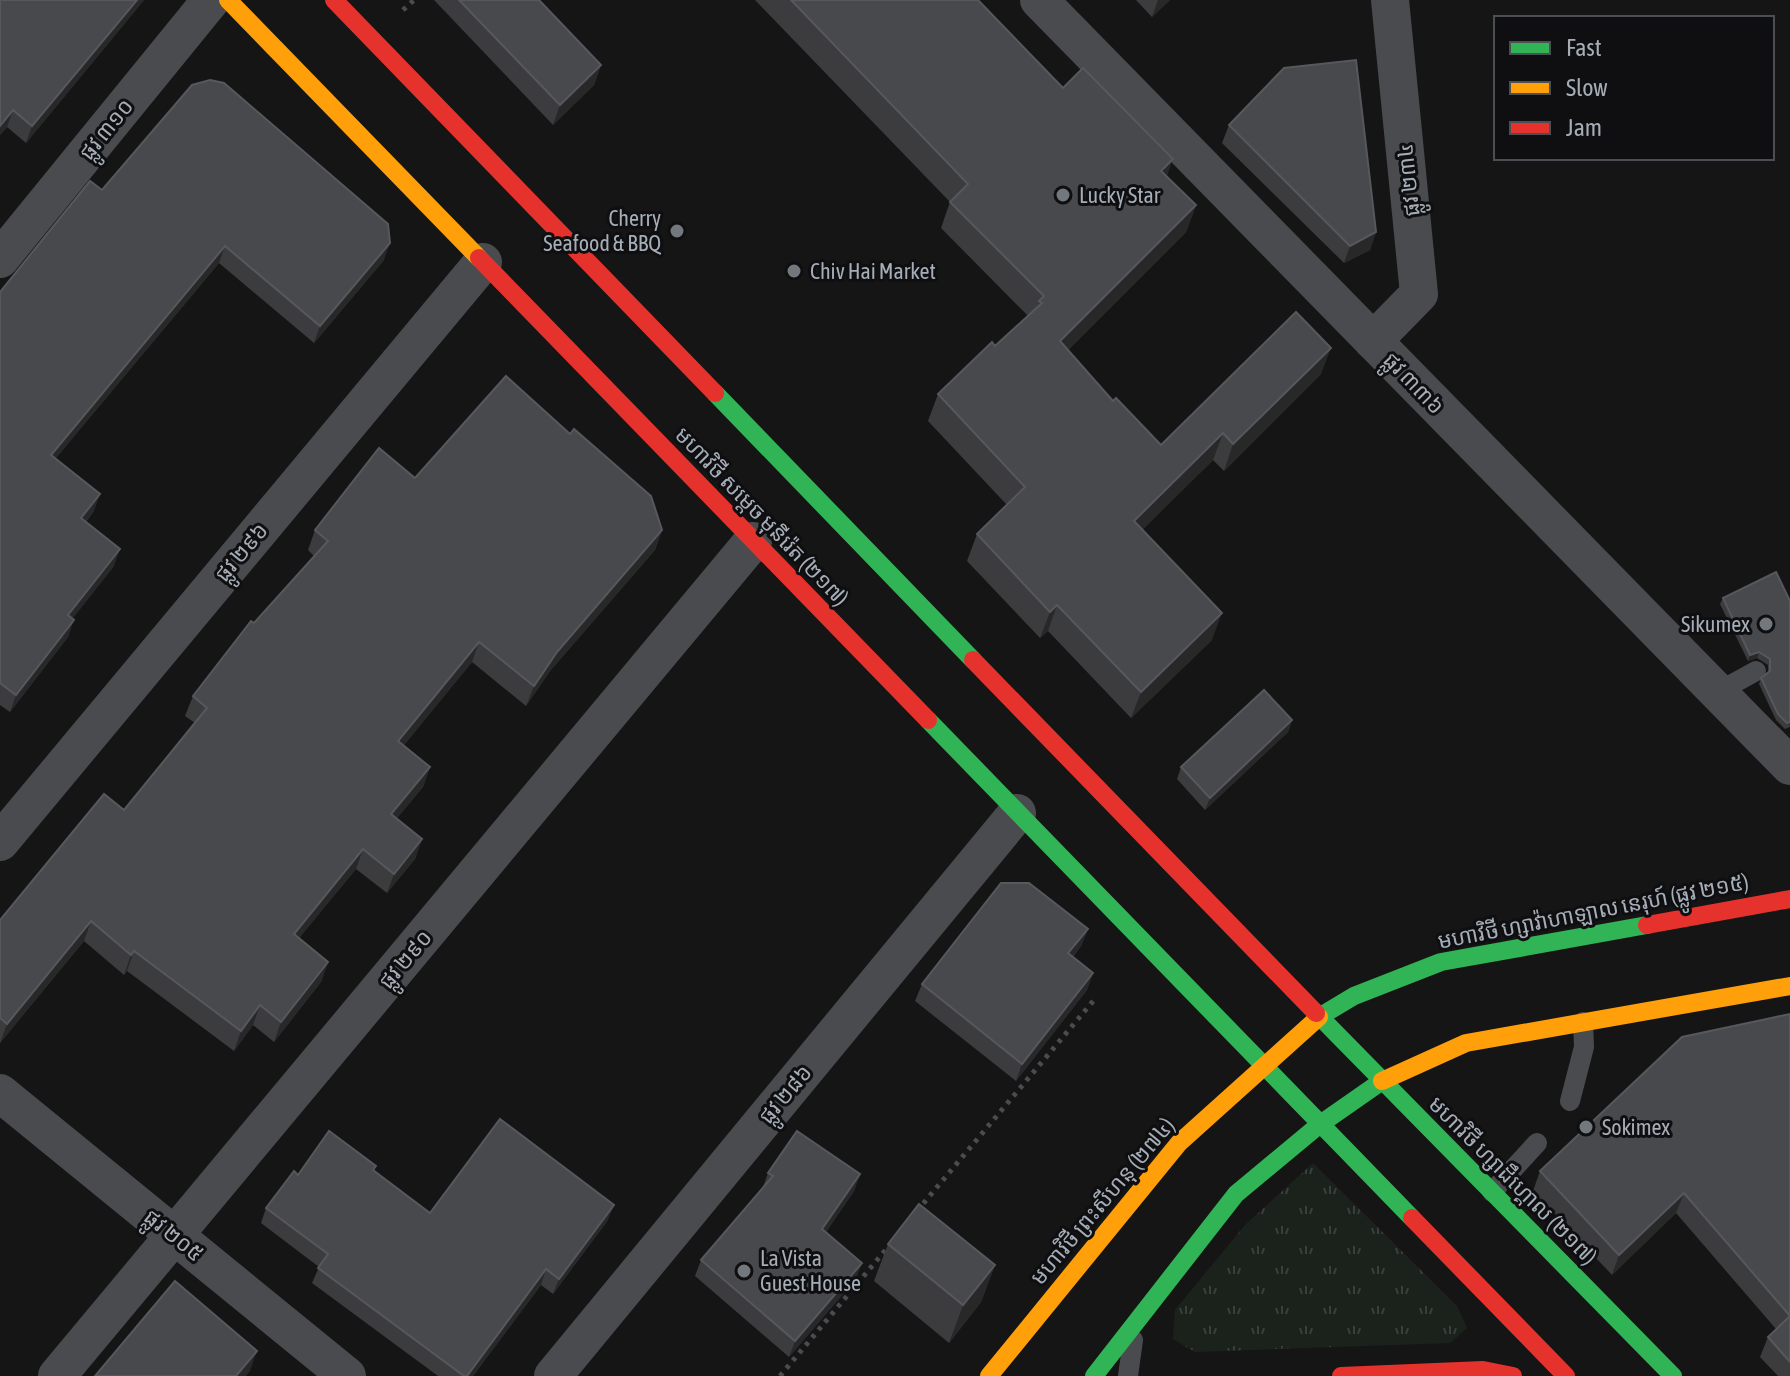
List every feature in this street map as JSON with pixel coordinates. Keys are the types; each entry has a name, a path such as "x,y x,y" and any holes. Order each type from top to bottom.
{"main road":[{"name":"មហាវិថី សម្តេច មុនីរ៉េត (២១៧)","path":"228,0 1261,1066"},
{"path":"334,0 1319,1017"},
{"name":"មហាវិថី ហ្សាវ៉ាហាឡាល នេរុហ៍ (ផ្លូវ ២១៥)","path":"1261,1066 1319,1017 1354,996 1441,962 1790,899"},
{"path":"1094,1376 1236,1194 1319,1125 1382,1081 1413,1064 1466,1043 1790,986"},
{"name":"មហាវិថី ហ្សាដឹហ្គោល (២១៧)","path":"1319,1017 1673,1376"},
{"path":"1261,1066 1566,1376"},
{"name":"មហាវិថី ព្រះសីហនុ (២៧៤)","path":"989,1376 1179,1143 1261,1066"},
{"path":"1341,1376 1483,1370 1513,1376"}],"street":[{"name":"ផ្លូវ ៣១០","path":"0,259 211,0"},
{"name":"ផ្លូវ ៣៣៦","path":"1039,0 1790,766"},
{"name":"ផ្លូវ ២៣៤","path":"1373,341 1419,294 1390,0"},
{"name":"ផ្លូវ ២៩៦","path":"0,842 483,262"},
{"name":"ផ្លូវ ២៩០","path":"57,1376 753,541"},
{"name":"ផ្លូវ ២៨៦","path":"553,1376 1017,813"},
{"name":"ផ្លូវ ២០៥","path":"0,1093 347,1376"}],"lane":[{"path":"1718,692 1756,671"},
{"path":"1570,1101 1584,1047 1583,1022"},
{"path":"1492,1192 1537,1143"},
{"path":"1128,1376 1135,1324"}],"path":[{"path":"912,1219 1094,1000"},
{"path":"780,1376 891,1243"}],"green space":[{"path":"1313,1163 1457,1306 1467,1328 1450,1343 1195,1352 1173,1339 1175,1310 1245,1225"}],"building":[{"path":"0,0 137,0 32,126 13,110 0,126"},
{"path":"459,0 539,0 601,65 560,105"},
{"path":"791,0 978,0 1063,88 1083,68 1173,159 1161,171 1196,205 1060,341 1113,401 1116,398 1161,445 1296,312 1331,348 1233,444 1223,433 1134,521 1222,613 1141,692 1057,605 1050,612 977,534 1025,487 938,394 992,342 995,346 1042,303 1039,301 1044,296 950,202 968,184"},
{"path":"1356,60 1376,232 1350,246 1229,125 1284,68"},
{"path":"210,80 224,83 388,224 390,243 320,326 225,246 51,455 100,494 81,518 120,549 68,615 74,620 16,695 0,683 0,292 90,181 102,190 192,85"},
{"path":"506,376 570,434 574,429 651,496 662,530 557,652 534,686 479,642 398,741 430,767 391,814 422,839 394,874 363,849 294,934 328,962 281,1022 260,1005 241,1031 134,951 131,955 91,921 7,1024 0,1018 0,920 104,794 124,810 207,708 193,696 251,621 254,623 328,541 315,530 379,448 415,478"},
{"path":"1776,572 1790,601 1790,722 1787,723 1778,714 1761,678 1770,671 1770,659 1759,652 1750,655 1723,598"},
{"path":"1264,690 1292,720 1210,798 1181,767"},
{"path":"1001,883 1029,883 1088,929 1068,953 1093,973 1022,1064 922,984"},
{"path":"1790,1014 1790,1316 1684,1193 1619,1255 1540,1171 1682,1037"},
{"path":"500,1119 614,1205 559,1279 546,1269 464,1376 318,1268 328,1254 266,1208 294,1171 298,1175 329,1131 376,1166 373,1170 430,1213"},
{"path":"797,1131 860,1174 822,1229 862,1263 795,1341 701,1260 773,1176 768,1173"},
{"path":"919,1204 995,1265 963,1305 888,1244"},
{"path":"175,1281 257,1351 236,1376 95,1376"},
{"path":"1790,1316 1790,1362 1768,1337"}],"traffic: fast":[{"path":"715,393 973,660"},
{"path":"928,720 1412,1218"},
{"path":"1319,1017 1354,996 1441,962 1647,925"},
{"path":"1316,1013 1673,1376"},
{"path":"1094,1376 1236,1194 1319,1125 1382,1081"}],"traffic: slow":[{"path":"228,0 479,258"},
{"path":"1382,1081 1466,1043 1790,986"},
{"path":"989,1376 1179,1143 1319,1017"}],"traffic: jam":[{"path":"334,0 715,393"},
{"path":"479,258 928,720"},
{"path":"973,660 1316,1013"},
{"path":"1647,925 1790,899"},
{"path":"1412,1218 1566,1376"},
{"path":"1341,1376 1483,1370 1513,1376"}],"place":[{"name":"Lucky Star","path":"1063,195"},
{"name":"Cherry Seafood & BBQ","path":"677,231"},
{"name":"Chiv Hai Market","path":"794,271"},
{"name":"Sikumex","path":"1766,624"},
{"name":"Sokimex","path":"1586,1127"},
{"name":"La Vista Guest House","path":"744,1271"}]}
